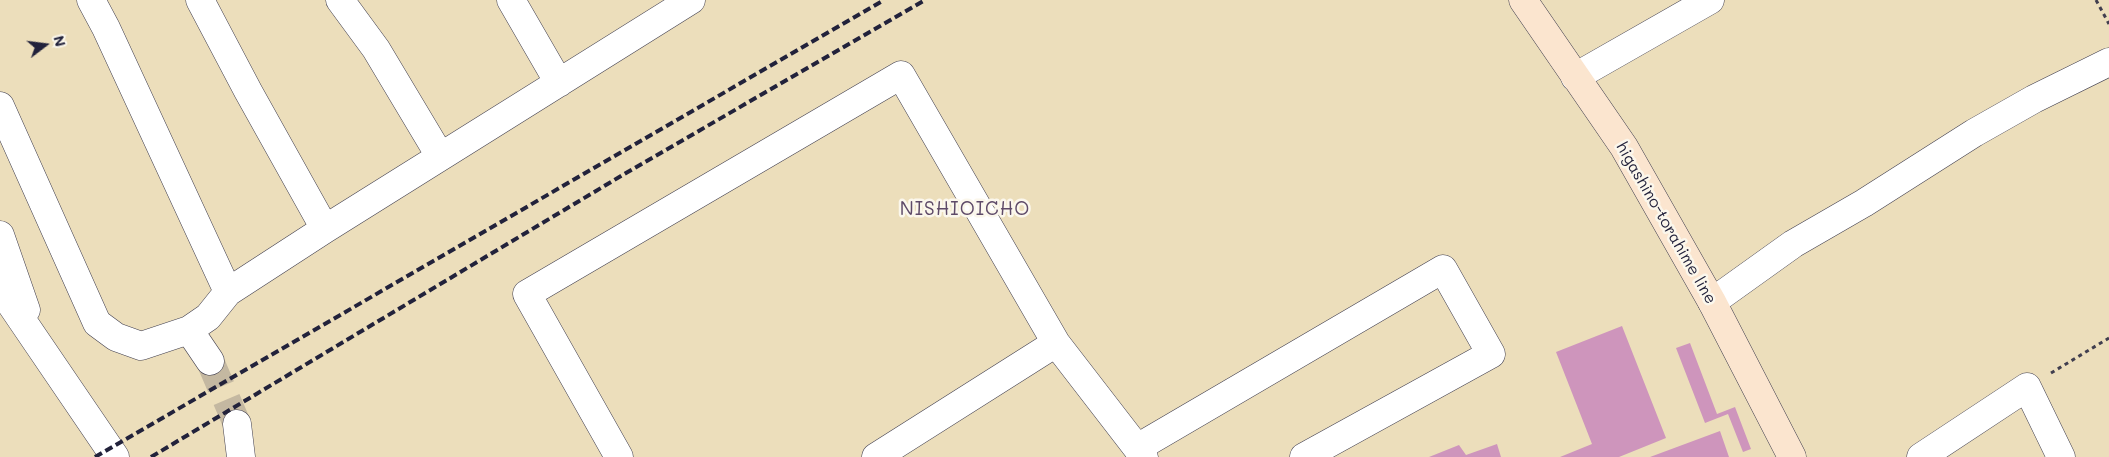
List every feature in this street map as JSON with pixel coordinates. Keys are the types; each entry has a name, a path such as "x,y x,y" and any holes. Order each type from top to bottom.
{"main road":[{"name":"higashino-torahime line","path":"1524,0 1624,147 1712,302 1792,457"}],"street":[{"path":"90,0 106,28 228,292"},
{"path":"200,0 248,91 325,228"},
{"path":"340,0 376,49 440,156"},
{"path":"510,0 559,82"},
{"path":"0,106 97,322 116,337 140,346 189,330 208,317 228,292 325,228 690,0"},
{"path":"1575,76 1710,0"},
{"path":"1712,302 1793,244 1864,203 1974,133 2034,99 2109,62"},
{"path":"620,457 527,294 901,75 1056,343 1141,453 1443,269 1492,354 1304,457"},
{"path":"0,234 36,342"},
{"path":"0,288 115,457"},
{"path":"189,330 210,361"},
{"path":"876,457 1056,343"},
{"path":"1921,457 2027,387 2061,457"},
{"path":"237,424 241,457"}],"path":[{"path":"2096,0 2109,24"},
{"path":"2027,387 2109,338"}],"building":[{"path":"1622,326 1666,438 1619,457 1560,457 1592,444 1556,352"},
{"path":"1690,343 1717,414 1735,407 1751,449 1743,452 1728,414 1705,423 1676,348"},
{"path":"1720,431 1729,457 1650,457"},
{"path":"1497,444 1501,457 1429,457 1459,445 1466,455"}],"tunnel":[{"path":"210,361 237,424"}],"railway":[{"path":"95,457 884,0"},
{"path":"151,457 626,173 925,0"}],"district":[{"name":"NISHIOICHO","path":"965,209"}]}
